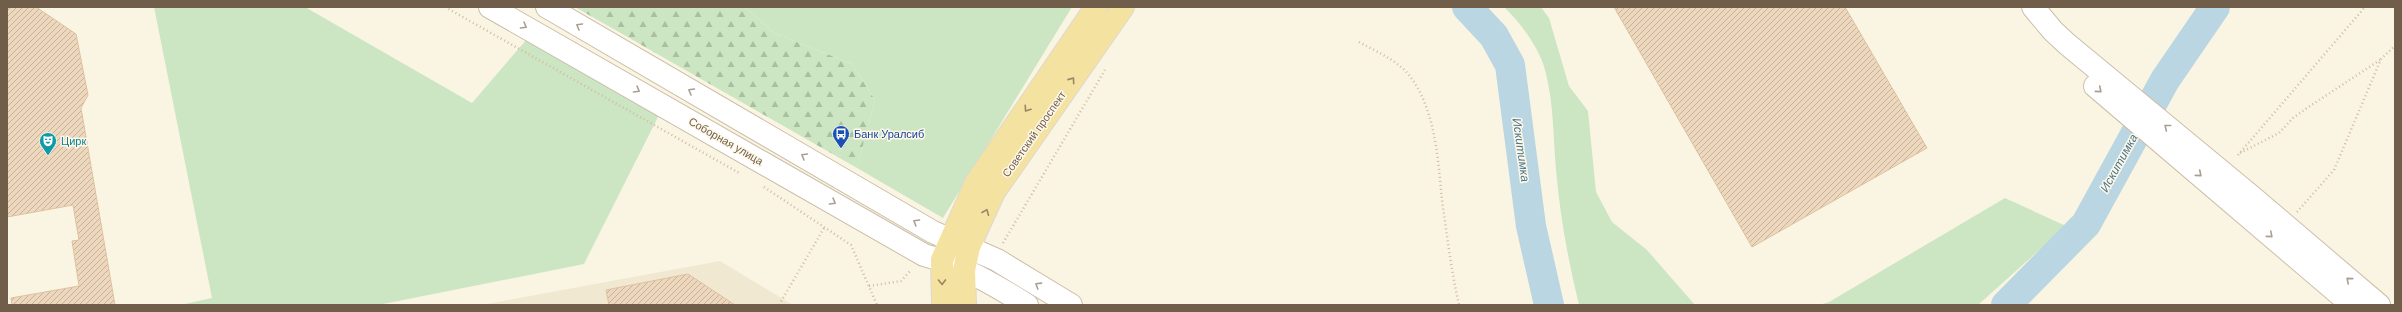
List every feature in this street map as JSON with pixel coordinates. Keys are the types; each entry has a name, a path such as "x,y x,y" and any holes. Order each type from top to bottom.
{"main road":[{"name":"Соборная улица","path":"490,7 924,255 942,260 992,283 1027,305"},
{"path":"547,7 933,232 960,242 997,260 1071,305"},
{"name":"Советский проспект","path":"965,305 964,270 960,242 976,183 1096,7"},
{"name":"Советский проспект","path":"960,242 1123,7"},
{"path":"2018,7 2043,41 2074,60 2246,203 2379,305"},
{"path":"2033,7 2074,60"},
{"path":"2246,203 2352,305"},
{"path":"942,305 942,260 960,242"}],"path":[{"path":"445,7 743,176"},
{"path":"2365,7 2238,155 2279,133 2293,118 2382,59 2395,46"},
{"path":"1359,42 1396,62 1414,82 1427,113 1436,144 1450,269 1459,305"},
{"path":"2295,214 2334,170 2382,59"},
{"path":"997,260 1000,248 1105,69"},
{"path":"757,183 851,245 877,305"},
{"path":"779,305 824,228"}],"shaded area":[{"path":"720,261 793,305 481,305"}],"green space":[{"path":"154,7 305,7 472,103 527,39 660,113 584,264 378,305 180,305 212,298"},
{"path":"575,7 745,7 774,33 852,64 875,100 857,168"},
{"path":"745,7 1072,7 943,218 857,168 875,100 852,64 774,33"},
{"path":"1504,7 1541,7 1549,18 1569,86 1588,111 1596,192 1612,222 1647,250 1695,305 1579,305 1562,221 1556,170 1552,107 1545,70 1539,53 1529,36"},
{"path":"2005,198 2066,226 1978,305 1819,305 1829,302"}],"building":[{"name":"Цирк","path":"36,7 76,34 88,95 81,108 115,305 12,305 11,298 79,286 72,241 79,240 73,205 7,217 7,8"},
{"path":"1614,7 1845,7 1927,148 1752,247"},
{"path":"688,274 735,305 609,305 606,290"}],"waterway":[{"name":"Искитимка","path":"1467,7 1494,36 1510,65 1531,226 1549,305"},
{"name":"Искитимка","path":"2006,305 2086,224 2165,80 2215,7"}],"place":[{"name":"Банк Уралсиб","path":"841,149"},
{"name":"Цирк","path":"48,156"}]}
